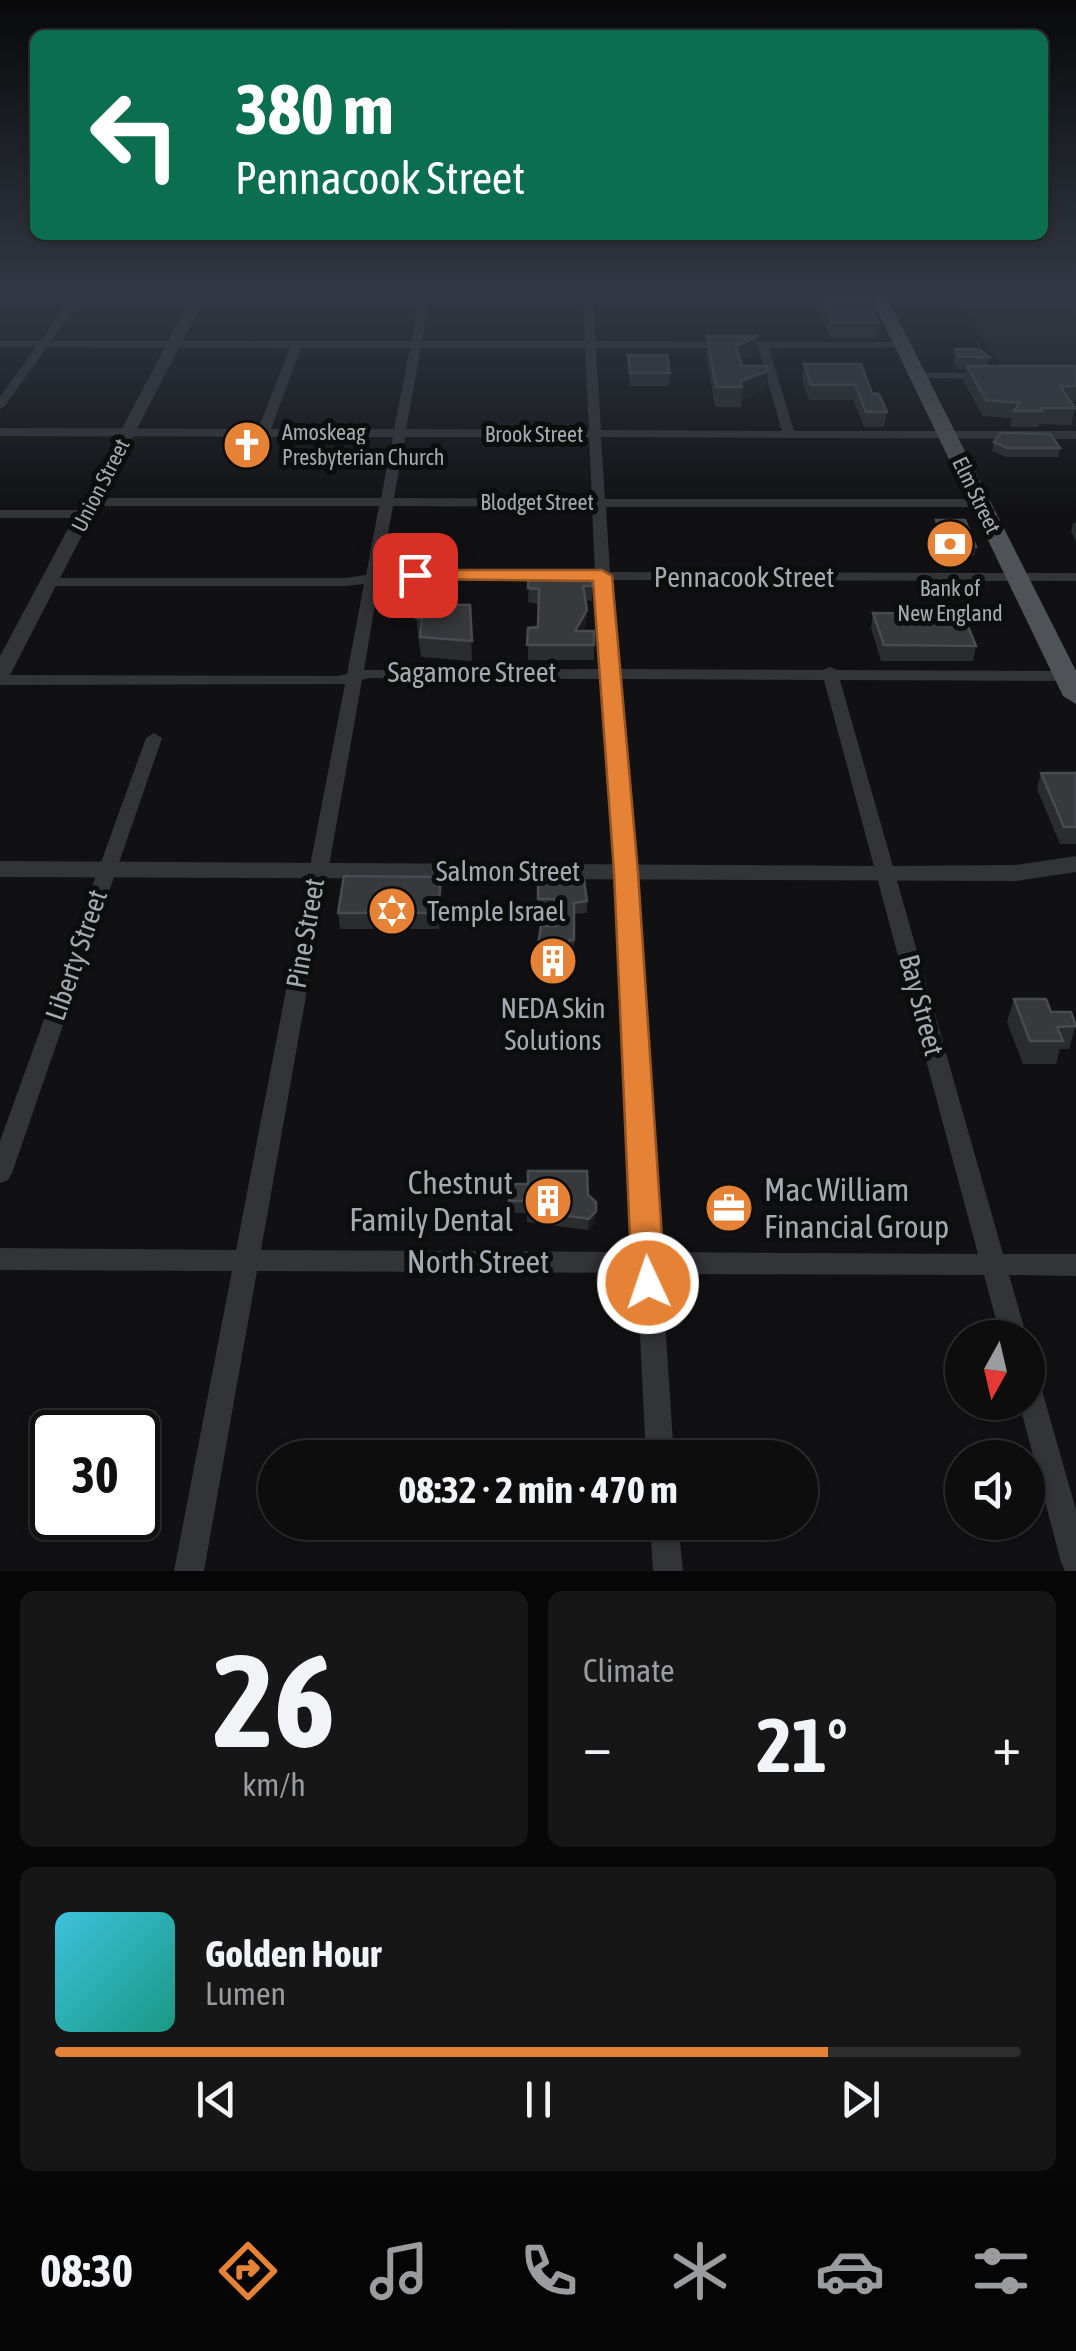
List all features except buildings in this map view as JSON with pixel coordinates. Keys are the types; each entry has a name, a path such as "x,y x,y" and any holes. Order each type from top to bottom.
{"main road":[{"name":"Elm Street","path":"914,368 1071,686"}],"street":[{"path":"0,406 27,368"},
{"name":"Union Street","path":"0,677 161,368"},
{"path":"263,433 288,368"},
{"name":"Pine Street","path":"189,1571 411,368"},
{"path":"591,368 608,671 626,872 659,1440"},
{"path":"770,368 790,434"},
{"path":"918,376 1000,376"},
{"name":"Brook Street","path":"0,432 1076,435"},
{"name":"Blodget Street","path":"0,514 89,508 385,502 981,502"},
{"name":"Pennacook Street","path":"50,582 346,582 371,578 602,576 1076,578"},
{"name":"Sagamore Street","path":"0,677 338,681 370,672 830,672 1071,686"},
{"name":"Bay Street","path":"830,672 1009,1320"},
{"name":"Liberty Street","path":"0,1173 154,738"},
{"name":"Salmon Street","path":"0,868 885,874 1016,873 1076,864"},
{"name":"North Street","path":"0,1259 1076,1265"},
{"path":"1037,1420 1076,1562"},
{"path":"665,1540 668,1571"}],"shaded area":[{"path":"1002,368 1076,368 1076,373 1004,372"}],"place":[{"name":"Amoskeag Presbyterian Church","path":"247,445"},
{"name":"Bank of New England","path":"950,544"},
{"name":"Temple Israel","path":"392,911"},
{"name":"NEDA Skin Solutions","path":"553,961"},
{"name":"Chestnut Family Dental","path":"548,1201"},
{"name":"Mac William Financial Group","path":"729,1208"}],"route":[{"path":"415,575 602,576 626,872 648,1283"}]}
